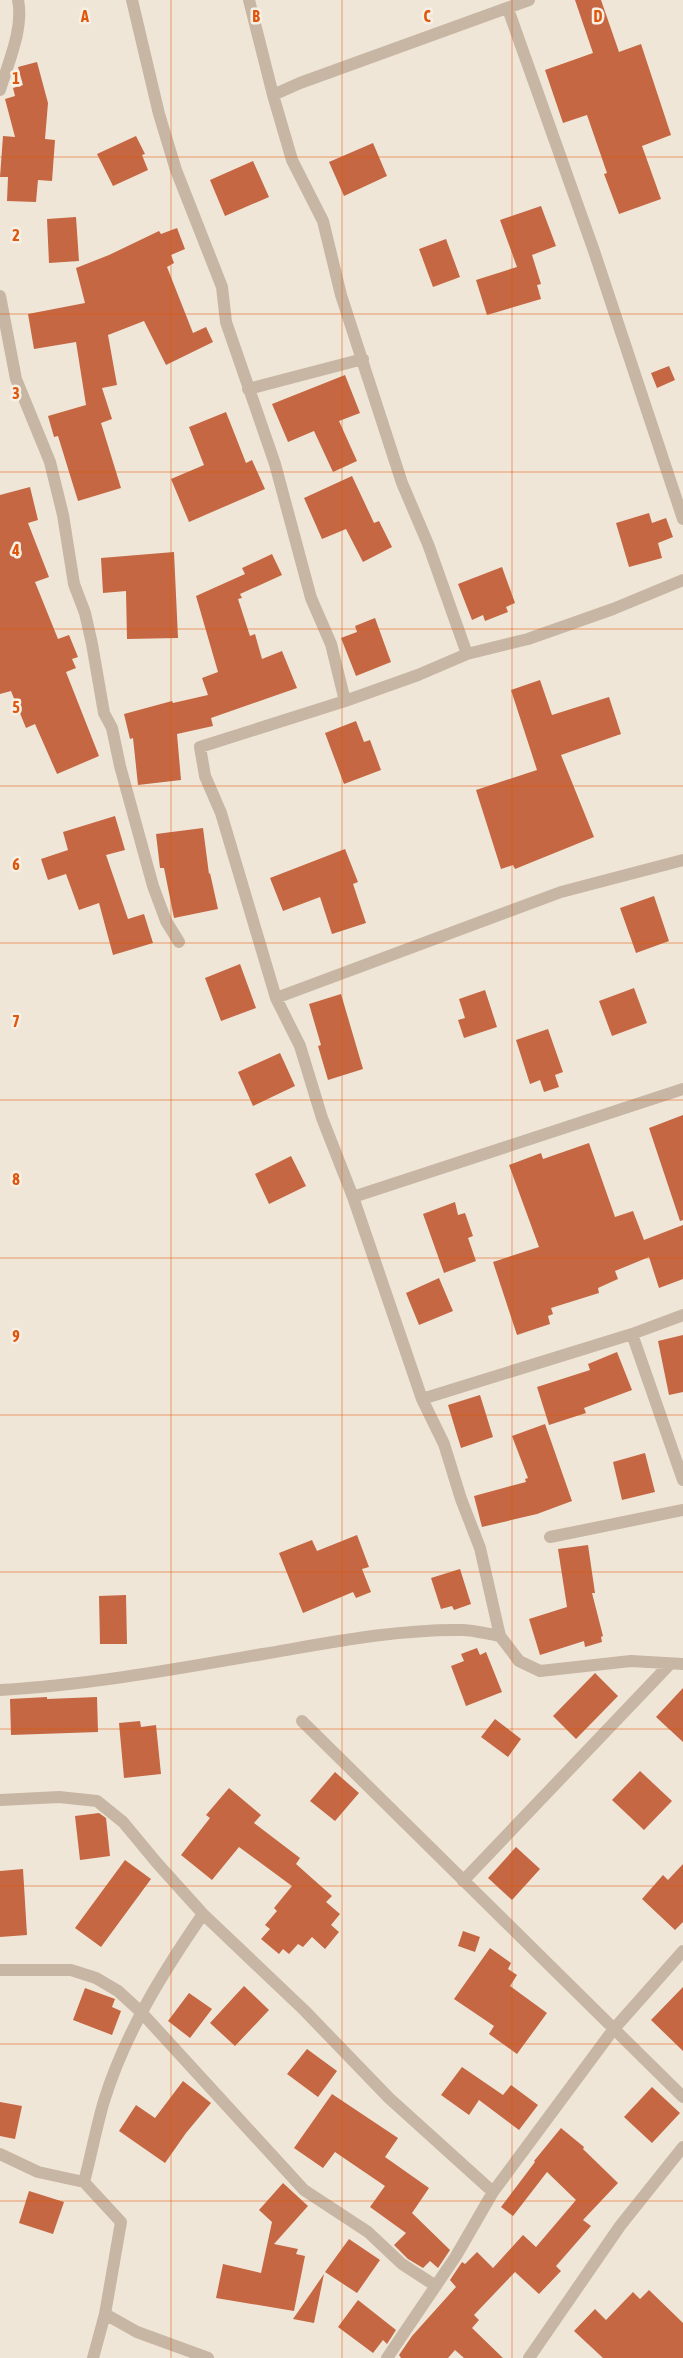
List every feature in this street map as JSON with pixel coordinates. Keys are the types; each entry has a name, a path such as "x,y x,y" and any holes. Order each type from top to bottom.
{"street":[{"path":"0,90 21,12 18,0"},
{"path":"132,0 159,114 176,170 222,287 226,322 278,472 311,598 331,644 344,701"},
{"path":"249,0 272,96 292,160 323,221 341,294 402,483 428,544 467,654"},
{"path":"272,96 300,82 529,0"},
{"path":"508,8 594,251 683,519"},
{"path":"0,296 16,379 50,462 63,515 74,584 85,612 92,644 104,714 112,728 120,766 153,886 166,921 179,942"},
{"path":"248,389 363,359"},
{"path":"683,580 613,609 528,639 467,654 418,675 344,701 200,747 205,776 221,813 276,998 300,1046 322,1118 353,1197 422,1399 444,1444 461,1500 480,1548 500,1636 519,1661 540,1671 630,1661 683,1664"},
{"path":"276,998 561,892 683,860"},
{"path":"353,1197 683,1089"},
{"path":"422,1399 632,1334 683,1315"},
{"path":"632,1334 683,1480"},
{"path":"550,1537 683,1510"},
{"path":"0,1690 54,1687 164,1671 309,1646 408,1633 464,1630 500,1636"},
{"path":"463,1881 670,1664"},
{"path":"302,1721 683,2098"},
{"path":"0,1800 59,1797 96,1801 123,1822 203,1914 304,2010 389,2098 493,2192"},
{"path":"84,2182 104,2101 118,2061 141,2012 203,1914"},
{"path":"387,2358 456,2256 493,2192 613,2030 683,1951"},
{"path":"0,1970 71,1970 96,1978 118,1991 141,2012 304,2190 368,2232 402,2264 436,2286"},
{"path":"529,2358 620,2226 683,2146"},
{"path":"0,2154 38,2172 84,2182 121,2222 106,2314 93,2358"},
{"path":"106,2314 137,2332 208,2358"}],"building":[{"path":"575,0 601,0 619,52 641,44 671,135 642,146 661,199 619,214 604,174 607,173 587,115 563,123 545,70 593,53"},
{"path":"37,62 48,103 45,139 55,140 52,181 38,180 36,202 7,201 8,177 0,177 3,136 15,137 5,99 15,96 13,88 23,85 18,67"},
{"path":"136,136 145,154 142,155 148,170 113,186 97,154"},
{"path":"373,143 387,176 344,196 329,162"},
{"path":"253,161 269,197 225,216 210,180"},
{"path":"541,206 556,246 532,255 541,284 537,285 541,299 487,315 476,280 517,267 500,220"},
{"path":"76,217 79,261 49,263 47,219"},
{"path":"177,228 185,249 171,255 174,263 167,267 193,333 206,327 213,342 166,365 144,321 108,335 117,385 102,388 112,419 101,423 121,488 78,501 58,436 54,437 48,416 86,405 76,342 34,349 28,314 85,303 76,268 109,255 159,231 161,234"},
{"path":"446,239 460,277 433,287 419,249"},
{"path":"669,366 675,380 657,388 651,373"},
{"path":"345,375 360,413 339,421 357,461 333,472 314,431 288,442 272,404"},
{"path":"226,412 246,463 252,460 265,489 189,522 171,479 204,465 189,427"},
{"path":"352,476 374,523 379,521 392,547 363,562 346,529 322,539 304,498"},
{"path":"30,487 38,520 28,523 49,577 35,582 58,639 69,635 78,657 72,659 76,668 66,672 99,756 57,774 35,724 26,728 11,691 0,694 0,495"},
{"path":"649,513 652,523 666,518 673,537 658,543 662,558 629,567 616,523"},
{"path":"174,552 178,638 127,639 126,591 103,593 101,558"},
{"path":"272,554 282,575 240,594 242,598 238,599 250,636 255,634 262,659 282,651 297,688 211,718 213,726 177,734 181,780 138,785 133,738 130,739 124,714 172,701 173,703 208,695 202,678 218,672 196,596 245,574 242,568"},
{"path":"502,567 515,603 506,607 508,612 485,621 483,615 472,620 458,584"},
{"path":"375,618 391,662 356,676 341,638 357,632 355,626"},
{"path":"540,680 552,715 609,697 621,734 561,755 594,837 515,869 513,865 501,869 476,790 537,770 511,690"},
{"path":"356,721 364,742 370,740 381,770 344,784 325,733"},
{"path":"115,816 125,850 106,855 128,919 144,914 153,943 113,955 99,903 79,910 66,874 48,880 41,859 68,850 63,832"},
{"path":"203,828 209,874 218,909 174,918 164,868 160,868 156,834"},
{"path":"345,849 358,882 353,884 366,923 332,934 320,897 283,911 270,878"},
{"path":"654,896 669,941 636,953 620,908"},
{"path":"240,964 256,1008 221,1021 205,978"},
{"path":"634,988 647,1023 612,1036 599,1001"},
{"path":"485,990 497,1027 464,1038 458,1020 465,1018 459,999"},
{"path":"341,994 363,1069 328,1080 318,1046 321,1045 309,1004"},
{"path":"548,1029 563,1072 555,1075 559,1087 544,1092 540,1080 530,1084 516,1040"},
{"path":"280,1053 295,1086 253,1106 238,1072"},
{"path":"683,1115 683,1220 680,1221 649,1128"},
{"path":"589,1143 615,1217 633,1211 644,1240 683,1225 683,1279 659,1288 649,1257 615,1271 618,1279 598,1288 599,1293 551,1308 553,1314 548,1316 550,1324 517,1335 493,1262 539,1247 509,1165 541,1153 543,1159"},
{"path":"291,1156 306,1186 269,1204 255,1174"},
{"path":"455,1202 458,1215 465,1213 473,1236 468,1238 476,1261 444,1273 423,1214"},
{"path":"439,1278 453,1311 419,1325 406,1293"},
{"path":"683,1335 683,1392 669,1395 658,1341"},
{"path":"617,1352 632,1390 584,1408 586,1413 549,1425 537,1387 590,1370 588,1364"},
{"path":"480,1395 493,1437 461,1448 448,1405"},
{"path":"545,1424 572,1501 537,1514 482,1527 474,1496 526,1482 525,1479 528,1478 512,1436"},
{"path":"645,1453 655,1492 622,1500 613,1462"},
{"path":"357,1535 369,1567 362,1569 371,1592 356,1598 353,1592 303,1613 279,1553 312,1540 317,1551"},
{"path":"588,1545 595,1593 592,1593 603,1636 601,1637 602,1642 585,1647 584,1641 540,1655 529,1619 567,1607 558,1549"},
{"path":"460,1569 471,1604 454,1610 452,1606 441,1609 431,1578"},
{"path":"126,1595 127,1644 100,1644 99,1596"},
{"path":"477,1648 480,1655 486,1652 502,1692 466,1706 451,1666 464,1661 461,1654"},
{"path":"595,1673 618,1696 576,1739 553,1716"},
{"path":"683,1688 683,1742 656,1717"},
{"path":"47,1697 47,1699 97,1697 98,1732 11,1735 10,1699"},
{"path":"495,1719 521,1739 508,1757 481,1737"},
{"path":"140,1721 141,1727 156,1725 161,1774 124,1778 119,1723"},
{"path":"640,1771 672,1801 644,1830 612,1800"},
{"path":"335,1772 359,1793 335,1821 310,1801"},
{"path":"229,1788 261,1815 254,1823 300,1858 296,1864 332,1896 326,1902 340,1914 331,1925 339,1932 325,1949 312,1937 303,1947 298,1944 289,1954 283,1949 279,1954 261,1939 270,1929 265,1925 277,1911 274,1908 292,1886 239,1847 212,1880 181,1855 210,1818 206,1815"},
{"path":"99,1813 106,1818 110,1856 80,1860 75,1816"},
{"path":"516,1847 540,1869 512,1900 488,1878"},
{"path":"125,1860 151,1879 101,1947 75,1928"},
{"path":"683,1864 683,1922 675,1930 642,1899 663,1875 668,1880"},
{"path":"23,1869 27,1935 0,1937 0,1871"},
{"path":"463,1931 480,1937 475,1952 458,1946"},
{"path":"490,1948 511,1963 508,1969 517,1975 510,1986 547,2013 517,2054 489,2034 494,2026 454,1999"},
{"path":"244,1986 269,2010 235,2046 210,2023"},
{"path":"683,1987 683,2051 651,2020"},
{"path":"85,1988 115,1999 112,2007 121,2011 112,2035 73,2020"},
{"path":"189,1993 212,2009 190,2038 168,2021"},
{"path":"307,2049 337,2071 318,2097 287,2074"},
{"path":"462,2067 503,2095 511,2085 538,2105 519,2130 479,2100 469,2115 441,2095"},
{"path":"183,2081 211,2103 186,2133 165,2163 119,2131 136,2105 155,2118"},
{"path":"652,2087 680,2113 652,2143 624,2117"},
{"path":"332,2094 398,2138 385,2157 429,2188 412,2213 450,2250 438,2268 430,2261 423,2268 408,2259 394,2245 406,2233 370,2207 385,2186 335,2152 323,2168 294,2148"},
{"path":"0,2102 22,2106 15,2139 0,2136"},
{"path":"561,2128 584,2147 583,2149 618,2183 583,2220 591,2226 556,2266 561,2271 539,2294 515,2272 474,2315 479,2320 472,2328 503,2358 464,2358 455,2350 448,2358 401,2358 399,2355 412,2336 456,2287 450,2280 462,2262 465,2264 477,2252 493,2268 523,2235 536,2247 576,2200 547,2172 513,2216 501,2207 534,2161"},
{"path":"283,2183 308,2206 274,2244 298,2249 296,2254 305,2256 294,2311 216,2298 223,2264 261,2273 272,2222 259,2210"},
{"path":"29,2191 64,2202 53,2234 19,2223"},
{"path":"349,2239 380,2260 357,2293 325,2272"},
{"path":"324,2274 314,2323 293,2319"},
{"path":"649,2290 683,2323 683,2358 603,2358 574,2331 595,2309 606,2320 633,2292 640,2299"},
{"path":"358,2300 396,2330 387,2344 383,2340 373,2353 338,2327"}]}
